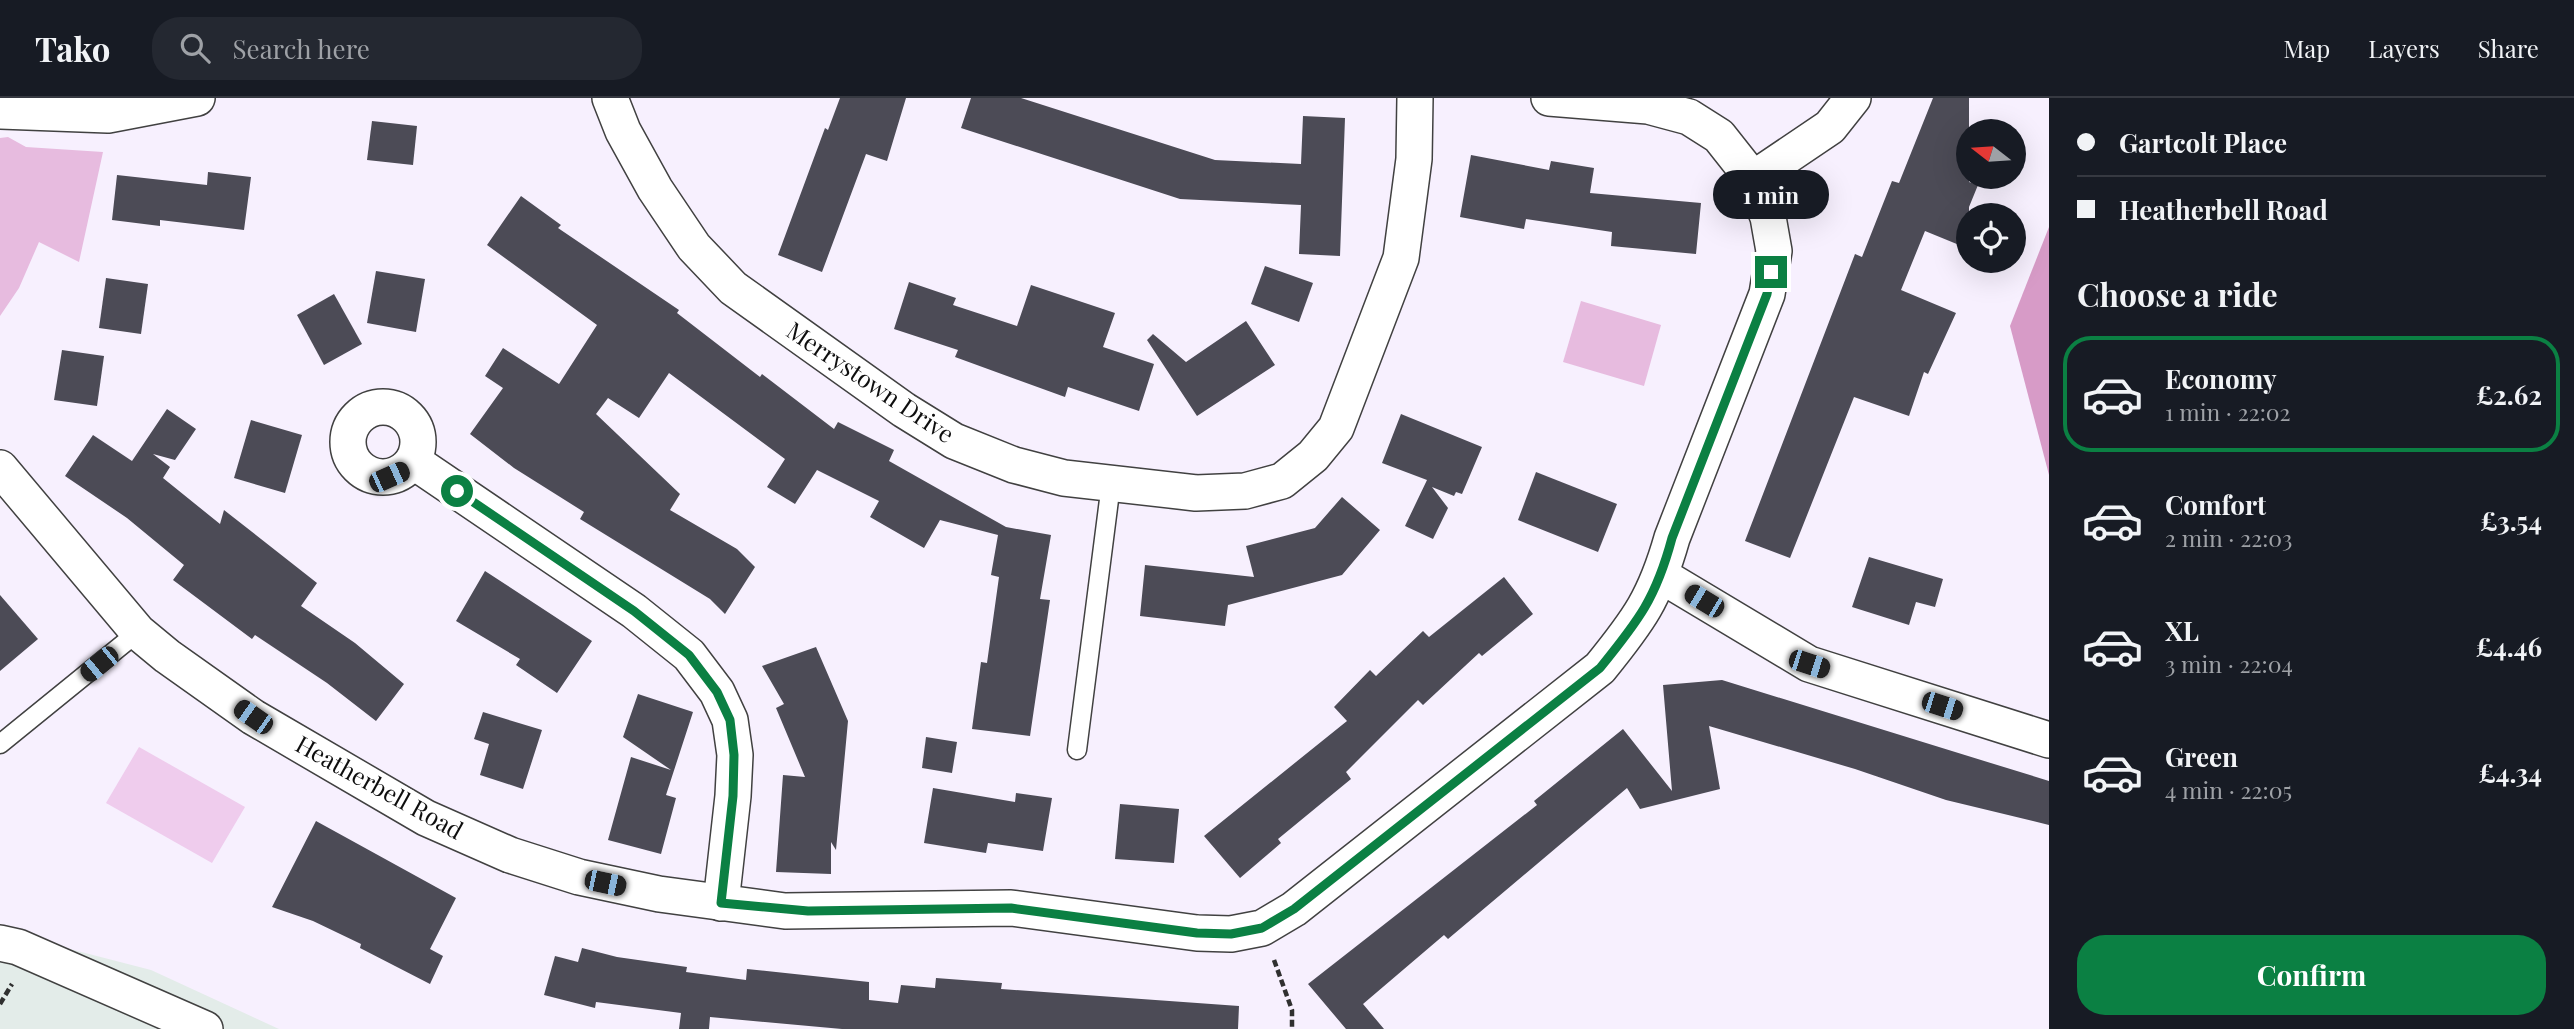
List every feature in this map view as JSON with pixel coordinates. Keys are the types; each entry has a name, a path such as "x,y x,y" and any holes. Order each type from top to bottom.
{"street":[{"path":"0,111 108,115 197,98"},
{"name":"Merrystown Drive","path":"610,98 623,131 655,190 694,247 733,288 905,410 954,441 1026,468 1064,478 1196,493 1245,491 1282,481 1313,456 1336,428 1401,258 1414,159 1415,98"},
{"name":"Heatherbell Road","path":"0,468 138,632 253,717 426,818 510,855 579,877 659,894 799,911 1011,908 1197,933 1231,934 1262,928 1294,909 1600,668 1641,618 1662,576 1672,538 1767,294 1774,251 1768,216 1753,179 1719,136 1689,117 1648,106 1549,98"},
{"path":"1753,179 1830,127 1853,98"},
{"path":"413,461 634,611 689,655 717,692 730,720 734,755 733,796 721,903"},
{"path":"1662,576 1809,664 2049,740"},
{"path":"0,943 18,947 205,1029"}],"lane":[{"path":"1077,750 1111,484"},
{"path":"0,744 138,632"}],"path":[{"path":"1262,928 1293,1010 1292,1029"}],"shaded area":[{"path":"8,137 26,147 103,152 79,262 39,242 19,288 0,316 0,138"},
{"path":"2049,227 2049,475 2010,326"},
{"path":"1581,301 1661,325 1644,386 1563,362"},
{"path":"139,747 245,807 212,863 106,803"},
{"path":"0,931 151,970 279,1029 0,1029"}],"building":[{"path":"840,98 906,98 887,161 866,154 822,272 778,255 825,128 828,130"},
{"path":"971,98 1021,98 1215,160 1301,164 1303,116 1345,118 1340,256 1299,254 1301,205 1180,199 961,128"},
{"path":"1933,98 1969,98 1969,119 1956,119 1956,189 1976,189 1971,203 1956,203 1956,244 1925,231 1901,290 1956,313 1928,374 1924,372 1909,416 1854,397 1790,558 1745,541 1855,254 1862,257 1892,181 1899,183"},
{"path":"372,121 417,126 413,165 367,160"},
{"path":"1471,155 1549,170 1551,161 1594,168 1590,193 1701,203 1696,254 1611,246 1612,232 1526,219 1524,229 1460,217"},
{"path":"208,172 251,177 244,230 160,220 160,226 112,220 117,175 207,185"},
{"path":"521,196 561,225 558,228 679,310 677,313 760,377 762,374 834,429 838,422 894,450 889,461 1006,527 1051,535 1040,599 1050,600 1030,736 972,729 981,662 987,663 999,577 991,575 998,535 940,520 924,548 870,517 879,501 817,470 795,504 767,487 785,459 669,373 639,418 608,398 596,414 680,494 670,510 737,549 755,567 725,614 710,599 580,519 584,512 514,468 470,434 503,388 485,376 503,348 559,384 597,325 487,245"},
{"path":"1265,266 1313,283 1299,322 1251,304"},
{"path":"376,271 425,279 416,332 367,323"},
{"path":"106,278 148,284 141,334 99,328"},
{"path":"909,282 956,298 953,305 1017,326 1031,285 1115,313 1103,347 1154,364 1139,411 1068,387 1065,397 955,357 958,350 894,329"},
{"path":"334,294 362,344 324,365 297,315"},
{"path":"1246,321 1275,365 1197,416 1147,340 1153,334 1186,362"},
{"path":"62,350 104,356 97,406 54,400"},
{"path":"167,409 196,429 175,460 153,454 170,467 163,478 220,524 224,510 317,583 301,606 355,643 404,684 376,721 327,683 255,635 252,639 173,580 184,565 127,518 65,476 93,435 132,461"},
{"path":"1401,414 1482,447 1462,494 1456,492 1454,496 1432,487 1448,508 1433,539 1405,526 1427,480 1382,463"},
{"path":"251,420 302,435 285,493 234,478"},
{"path":"1536,472 1617,504 1598,552 1518,520"},
{"path":"1342,497 1380,530 1342,575 1228,605 1225,626 1140,616 1145,565 1254,577 1246,546 1315,528"},
{"path":"1869,557 1943,579 1935,607 1916,602 1909,625 1852,607"},
{"path":"485,571 592,641 557,693 516,665 520,659 456,621"},
{"path":"1504,577 1533,614 1482,656 1479,653 1423,705 1418,700 1346,772 1351,779 1278,839 1281,843 1240,878 1204,836 1347,721 1334,707 1370,670 1376,676 1423,631 1429,637"},
{"path":"0,595 38,639 0,671"},
{"path":"816,647 848,721 836,850 831,842 831,874 776,872 783,775 805,777 776,708 784,704 762,666"},
{"path":"1722,680 2049,781 2049,825 1946,800 1855,769 1709,726 1720,789 1640,809 1627,788 1448,939 1444,935 1363,1004 1384,1029 1346,1029 1308,984 1537,805 1534,801 1623,729 1672,791 1663,685"},
{"path":"638,694 693,712 666,795 676,798 661,854 608,840 631,757 671,770 623,737"},
{"path":"483,712 542,730 523,789 480,775 489,744 474,739"},
{"path":"926,737 957,742 952,773 922,768"},
{"path":"933,788 1015,802 1016,793 1052,798 1043,851 988,843 986,853 924,843"},
{"path":"1120,804 1179,809 1174,863 1115,859"},
{"path":"316,821 456,898 430,949 443,956 430,984 360,948 361,944 313,921 272,907"},
{"path":"582,948 617,957 687,967 686,972 746,980 747,969 869,982 869,1000 898,1003 901,985 935,988 936,978 1002,983 1001,989 1239,1006 1238,1029 842,1029 710,1017 709,1029 679,1029 681,1013 596,1002 595,1008 544,995 555,956 578,962"}],"route":[{"path":"457,491 634,611 689,655 717,692 730,720 734,755 733,796 721,903 785,911 853,912 923,907 1011,908 1197,933 1231,934 1262,928 1294,909 1600,668 1641,618 1662,576 1672,538 1767,294 1771,272"}]}
